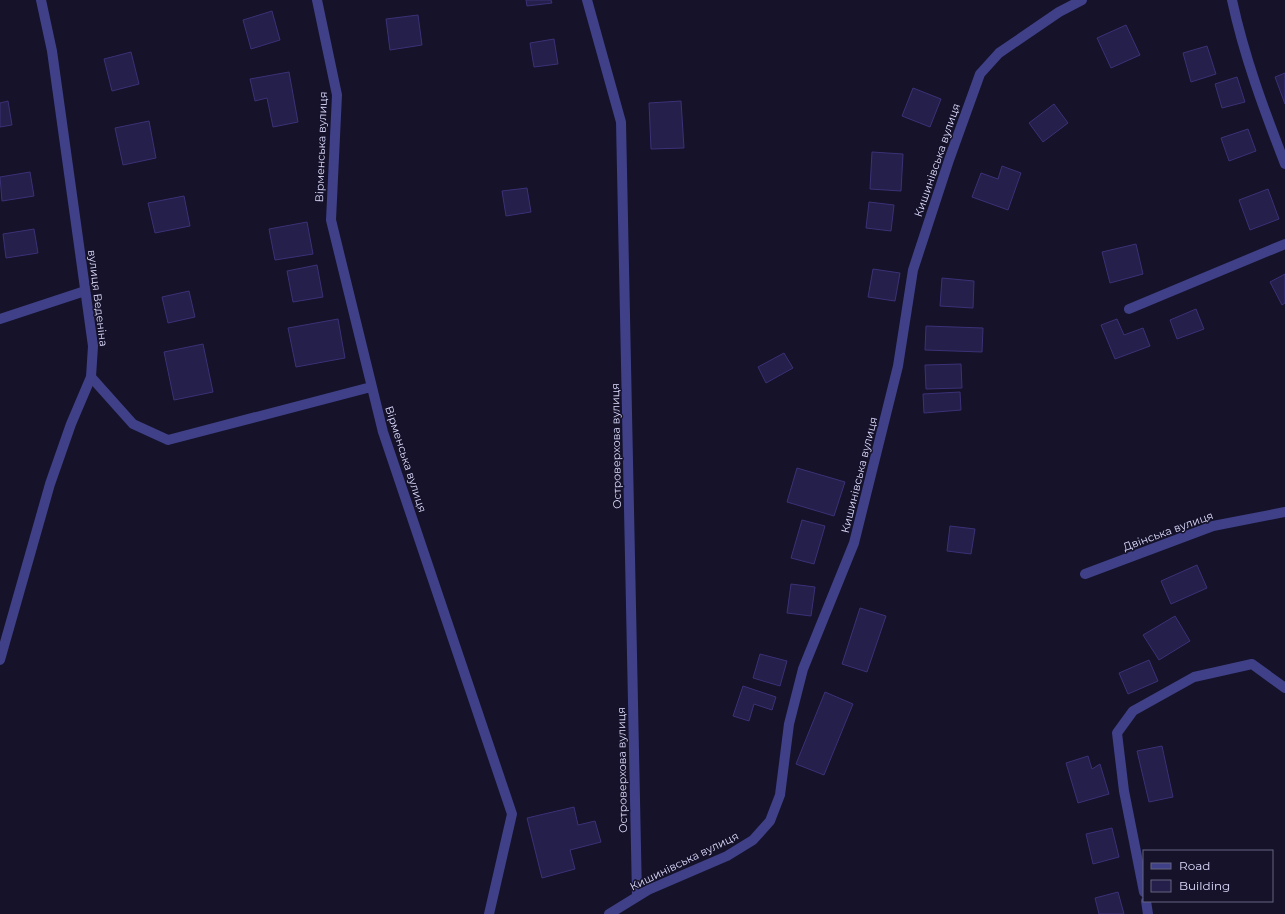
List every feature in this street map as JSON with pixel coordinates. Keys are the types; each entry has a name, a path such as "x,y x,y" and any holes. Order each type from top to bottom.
{"street":[{"name":"вулиця Веденіна","path":"0,660 50,484 71,424 91,377 93,346 52,50 41,0"},
{"name":"Вірменська вулиця","path":"317,0 337,95 331,220 383,432 512,814 489,914"},
{"name":"Островерхова вулиця","path":"587,0 621,122 637,896"},
{"name":"Кишинівська вулиця","path":"609,914 648,890 728,856 753,840 770,821 780,795 788,724 803,669 854,543 898,366 913,270 949,160 980,74 999,53 1059,12 1082,0"},
{"path":"1232,0 1236,20 1263,108 1285,164"},
{"path":"1129,309 1285,244"},
{"path":"0,319 85,290"},
{"path":"91,377 133,424 168,440 371,386"},
{"name":"Двінська вулиця","path":"1085,574 1213,526 1285,512"},
{"path":"1143,887 1124,791 1117,733 1133,711 1194,676 1252,664 1285,688"},
{"path":"1146,902 1148,914"}],"building":[{"path":"526,0 551,0 552,3 527,6"},
{"path":"272,11 280,40 251,49 243,20"},
{"path":"418,15 422,45 390,50 386,19"},
{"path":"1126,25 1140,55 1111,68 1097,38"},
{"path":"554,39 558,64 534,67 530,43"},
{"path":"1207,46 1216,74 1191,82 1183,53"},
{"path":"131,52 139,84 112,91 104,59"},
{"path":"289,72 298,122 273,127 267,98 255,101 250,79"},
{"path":"1285,73 1285,104 1275,77"},
{"path":"1237,77 1245,102 1222,108 1215,84"},
{"path":"913,88 941,99 930,127 902,116"},
{"path":"8,101 12,125 0,127 0,103"},
{"path":"681,101 684,148 651,149 649,103"},
{"path":"1054,104 1068,123 1043,142 1029,123"},
{"path":"149,121 156,158 123,165 115,128"},
{"path":"1248,129 1256,151 1229,161 1221,138"},
{"path":"872,152 903,154 901,191 870,189"},
{"path":"1002,166 1021,173 1008,210 972,197 981,173 998,179"},
{"path":"30,172 34,196 2,201 0,177"},
{"path":"527,188 531,212 506,216 502,191"},
{"path":"1268,189 1279,219 1250,230 1239,200"},
{"path":"184,196 190,226 155,233 148,203"},
{"path":"869,202 894,205 891,231 866,228"},
{"path":"307,222 313,254 275,260 269,229"},
{"path":"34,229 38,253 6,258 3,234"},
{"path":"1136,244 1143,274 1110,283 1102,252"},
{"path":"317,265 323,297 293,302 287,271"},
{"path":"873,269 900,273 895,301 868,297"},
{"path":"1285,274 1285,303 1282,305 1270,282"},
{"path":"942,278 974,281 973,308 940,306"},
{"path":"189,291 195,317 168,323 162,297"},
{"path":"1196,309 1204,329 1177,339 1170,320"},
{"path":"338,319 345,358 296,367 288,328"},
{"path":"1117,319 1124,335 1143,328 1150,346 1115,359 1101,325"},
{"path":"926,326 983,328 982,352 925,350"},
{"path":"203,344 213,392 174,400 164,352"},
{"path":"784,353 793,368 766,383 758,367"},
{"path":"961,364 962,388 926,389 925,365"},
{"path":"960,392 961,410 924,413 923,394"},
{"path":"797,468 845,482 834,516 787,502"},
{"path":"802,520 825,526 814,564 791,558"},
{"path":"950,526 975,529 971,554 947,551"},
{"path":"1197,565 1207,588 1171,604 1161,581"},
{"path":"791,584 815,587 811,616 787,613"},
{"path":"860,608 886,616 867,672 842,664"},
{"path":"1175,616 1190,641 1159,660 1143,635"},
{"path":"760,654 787,661 780,686 753,678"},
{"path":"1149,660 1158,681 1128,694 1119,673"},
{"path":"743,686 776,697 772,710 754,704 749,721 733,716"},
{"path":"825,692 853,704 824,775 796,764"},
{"path":"1162,746 1173,797 1149,802 1137,751"},
{"path":"1088,756 1092,769 1100,764 1109,794 1078,803 1066,763"},
{"path":"574,807 578,825 595,821 601,842 570,850 575,869 542,878 527,818"},
{"path":"1112,828 1119,857 1093,864 1086,834"},
{"path":"1118,892 1124,914 1099,914 1095,898"}]}
